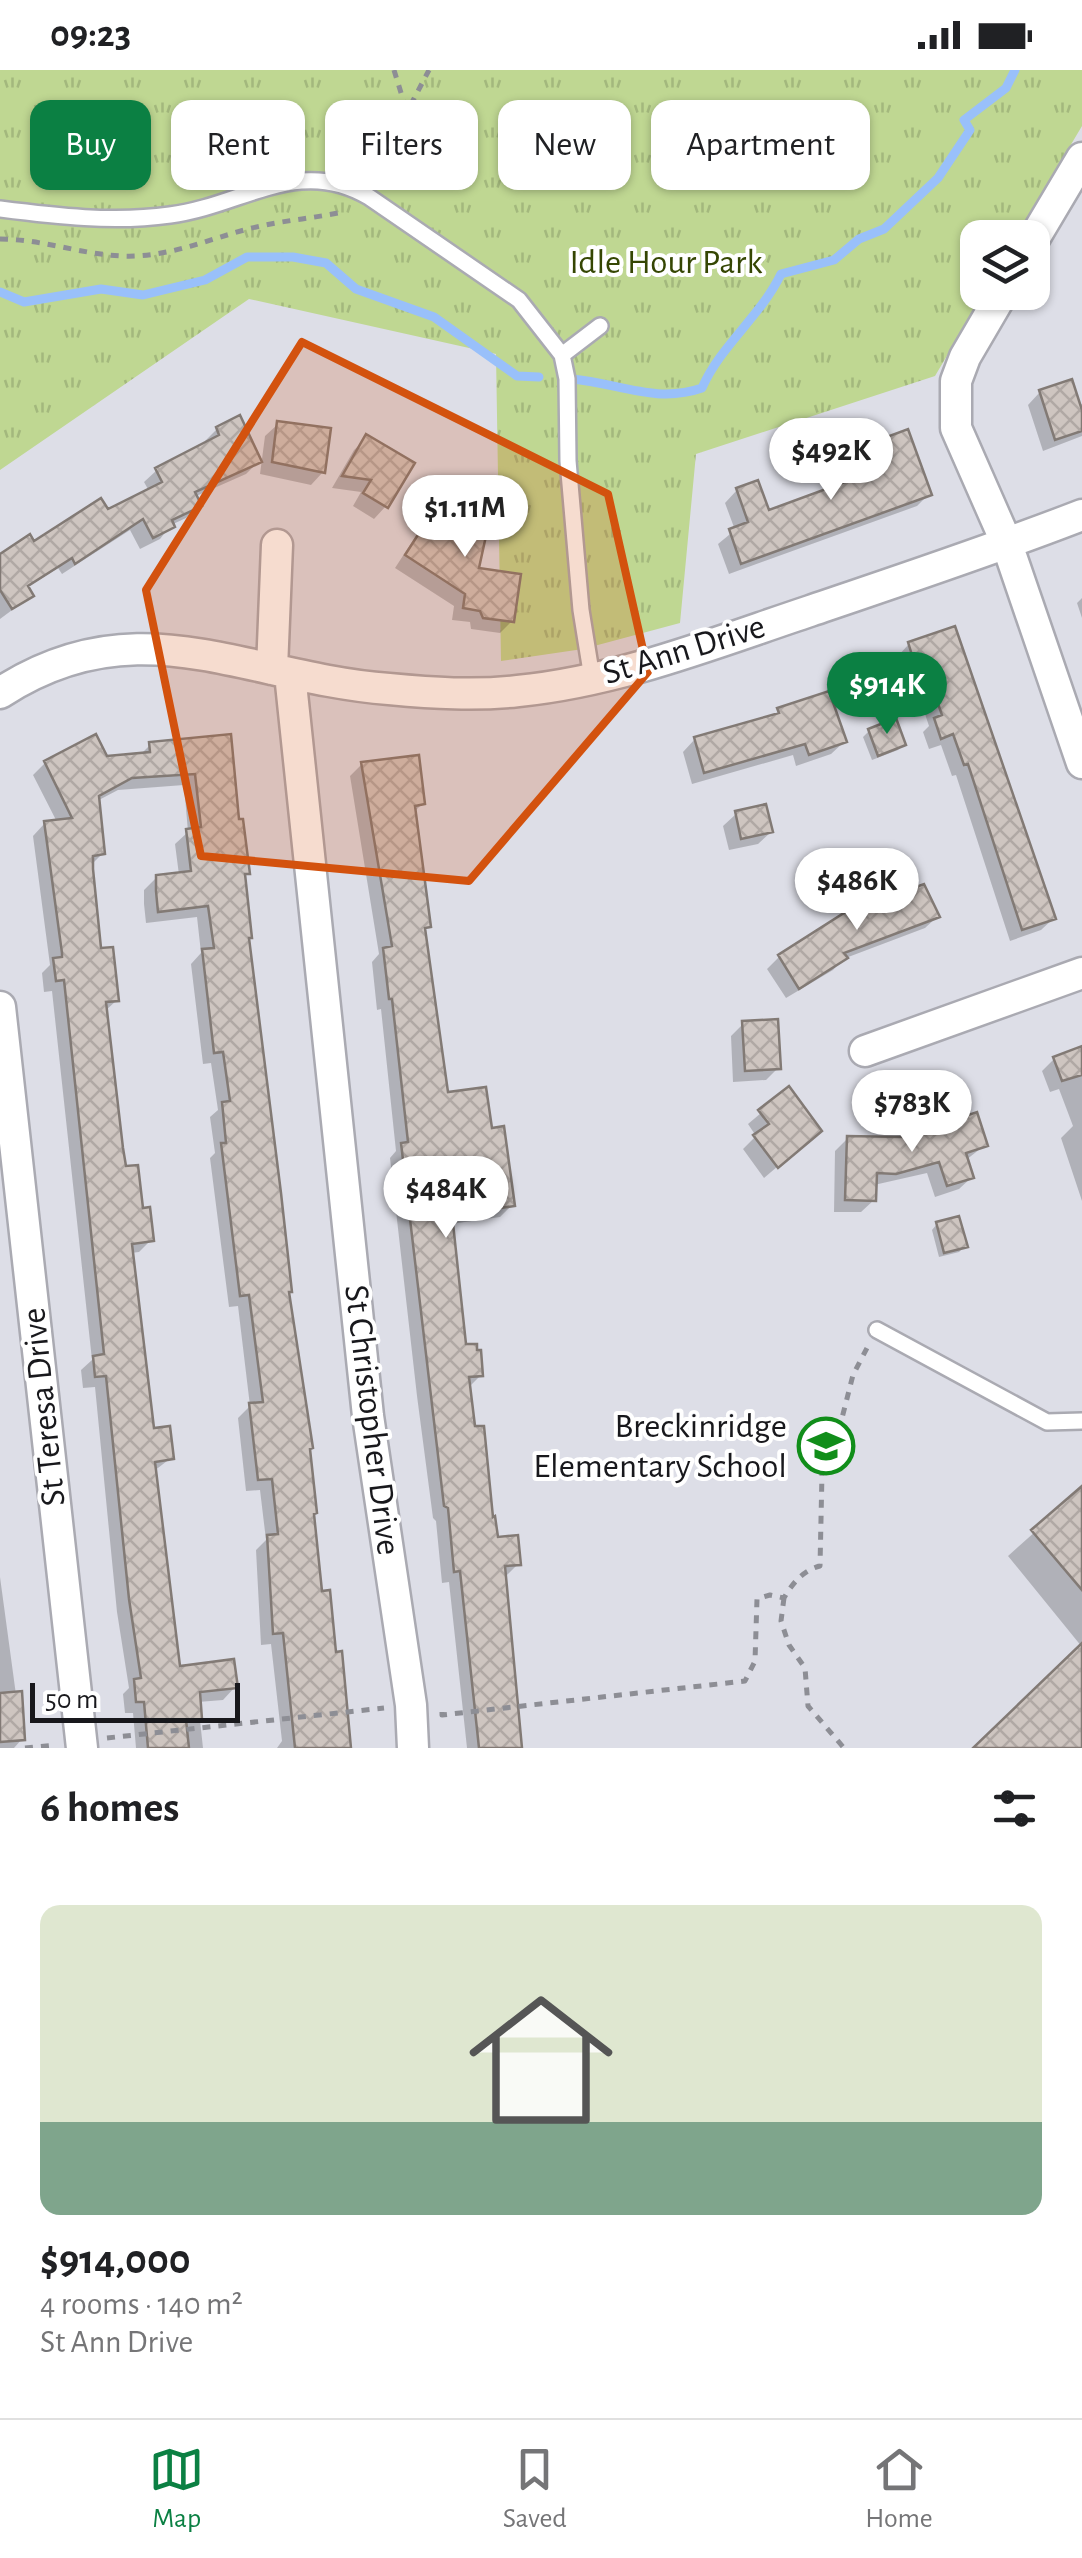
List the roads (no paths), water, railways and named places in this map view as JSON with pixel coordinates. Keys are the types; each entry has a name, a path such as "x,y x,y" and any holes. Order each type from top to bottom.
{"street":[{"path":"1045,220 1082,158"},
{"path":"992,310 965,356 956,381 956,428 1007,544 1082,763"},
{"name":"St Ann Drive","path":"0,693 29,674 64,659 147,648 191,651 340,684 448,694 520,691 639,668 1082,516"},
{"path":"277,546 282,672"},
{"name":"St Christopher Drive","path":"282,672 368,1416 414,1748"},
{"path":"865,1051 1082,972"},
{"name":"St Teresa Drive","path":"0,1006 81,1745"}],"lane":[{"path":"0,209 126,218 170,216 213,207 285,181 325,180 346,184 519,300 562,355 567,379 568,461 581,610 592,678"},
{"path":"562,355 600,326"},
{"path":"877,1330 1047,1422 1082,1421"}],"waterway":[{"path":"572,379 653,393 702,388 719,358 781,274 834,260 859,239 884,229 938,178 970,130 964,120 1006,88 1015,70"},
{"path":"0,292 24,302 101,289 143,295 205,280 247,257 293,257 326,263 356,289 434,317 517,376 539,377"}],"place":[{"name":"Breckinridge Elementary School","path":"826,1446"}],"park label":[{"name":"Idle Hour Park","path":"666,262"}]}
